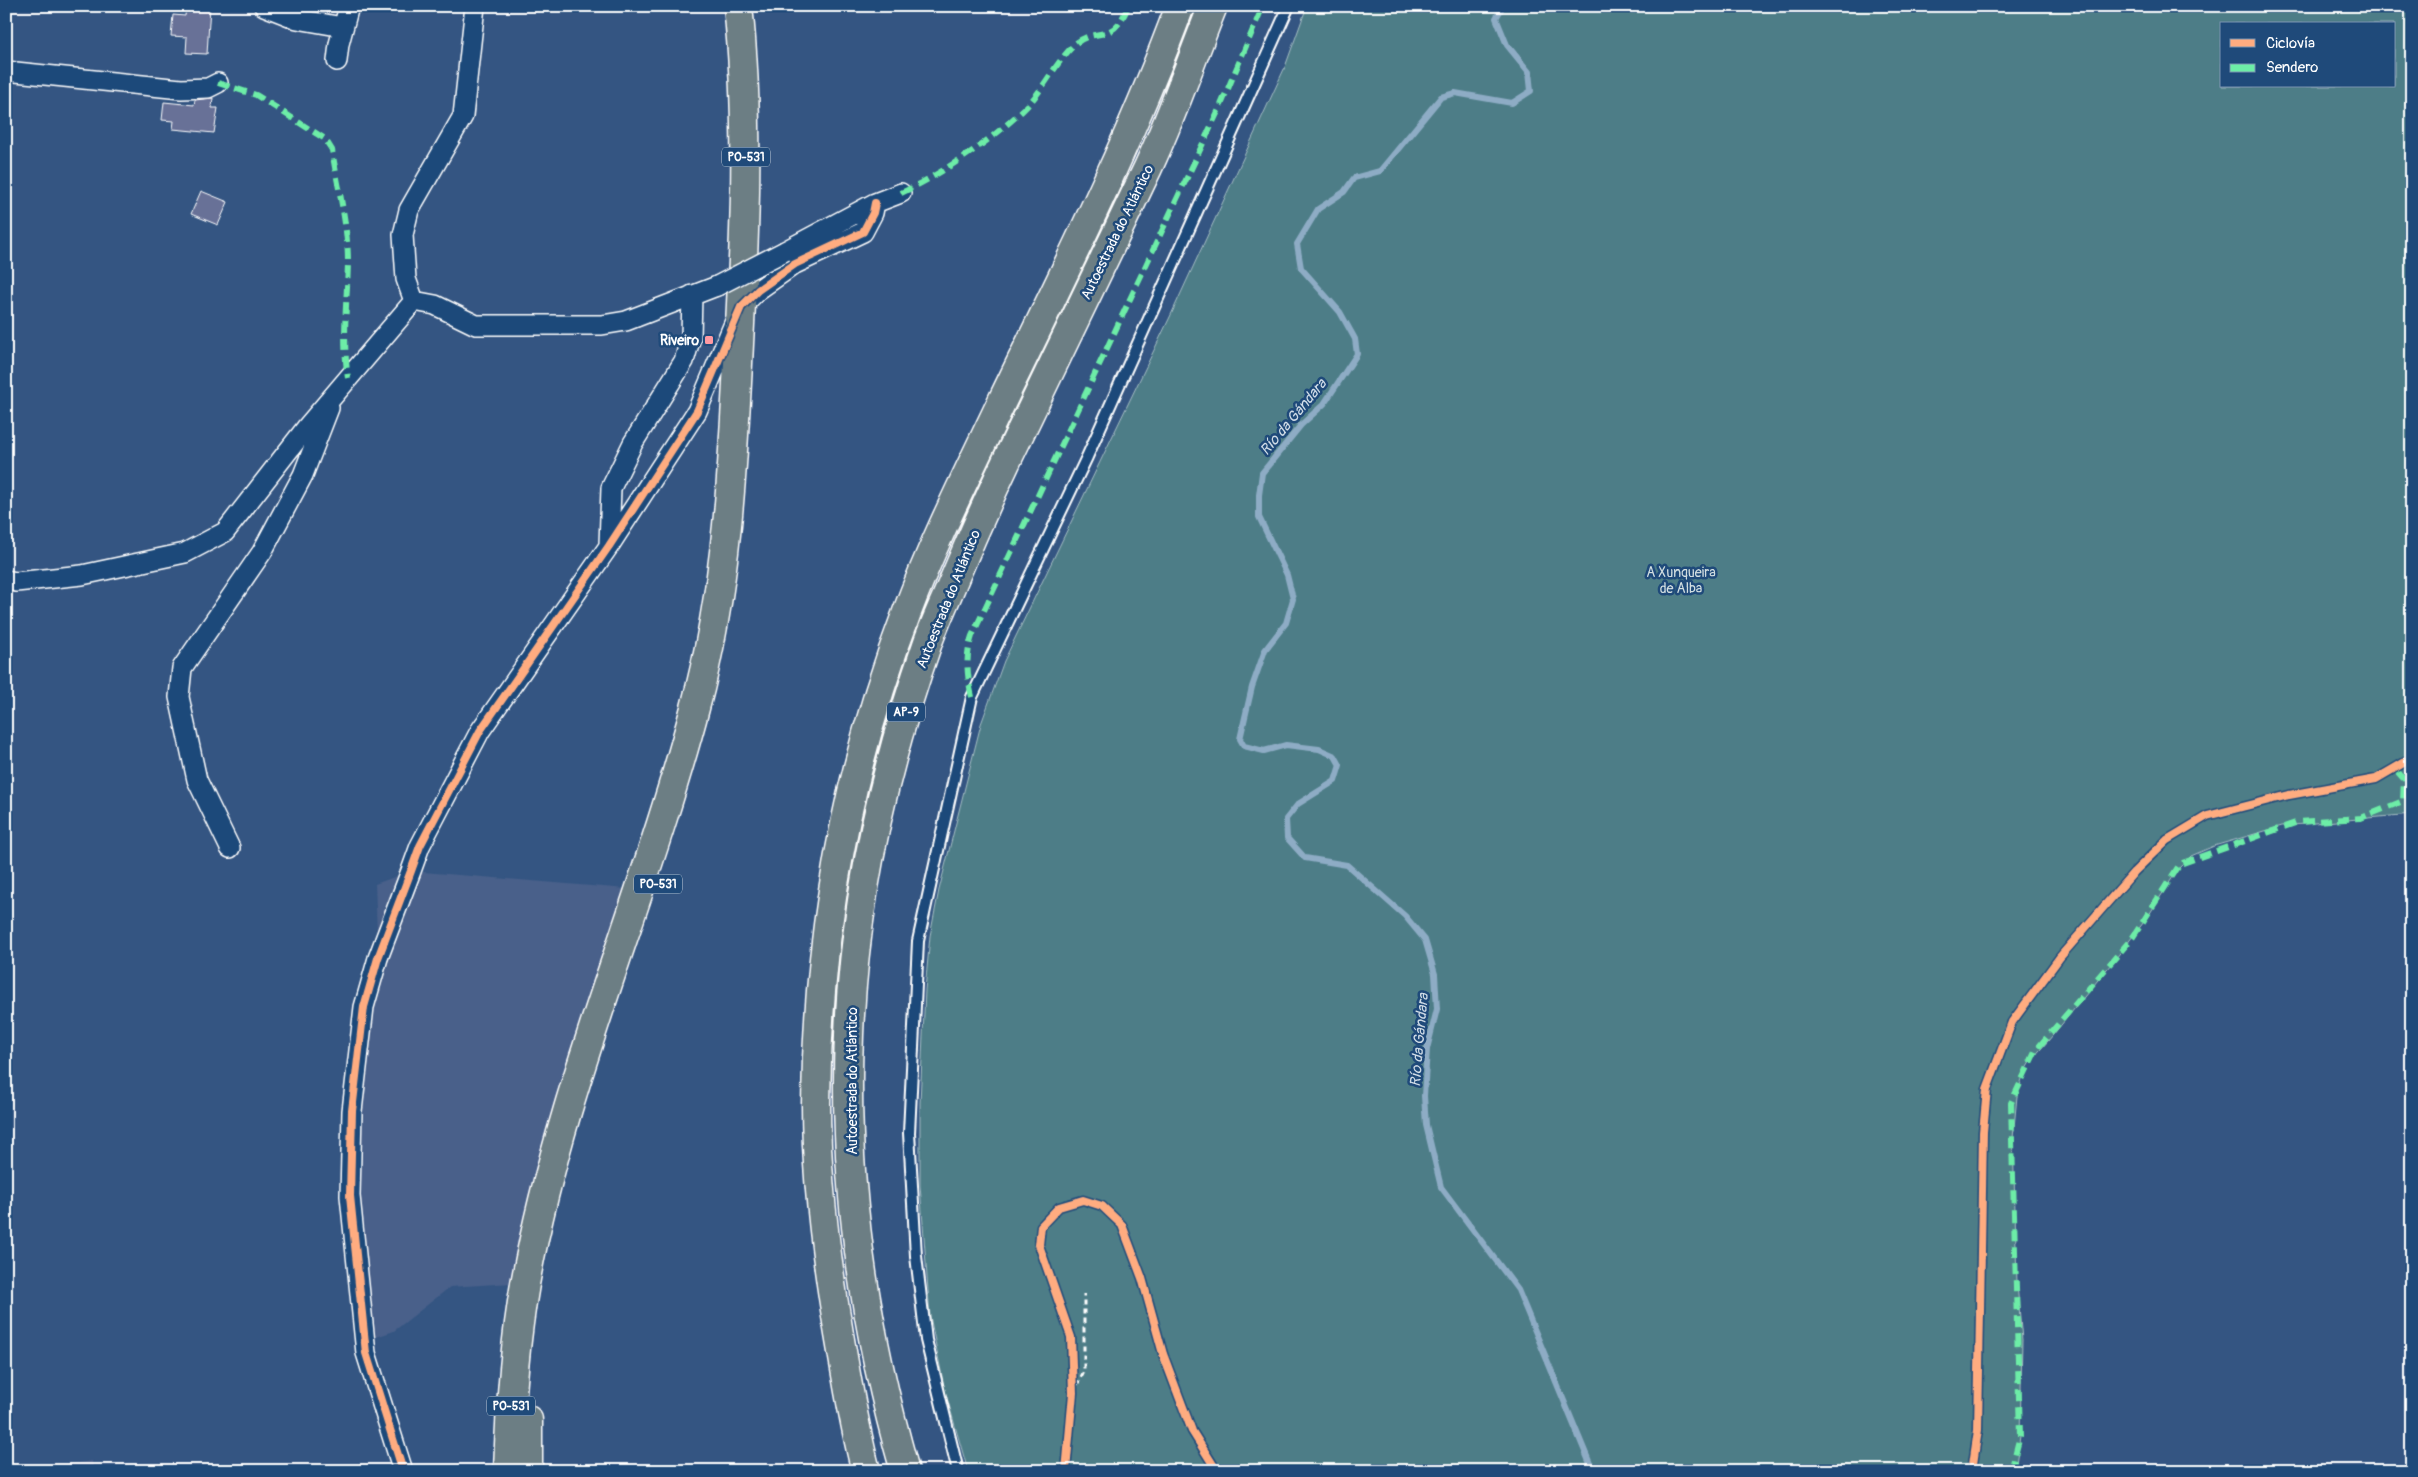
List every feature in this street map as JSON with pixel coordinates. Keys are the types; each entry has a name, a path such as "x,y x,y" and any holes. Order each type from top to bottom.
{"main road":[{"name":"PO-531","path":"528,1471 528,1379 543,1274 555,1223 594,1079 706,732 734,600 746,500 750,298 744,62 738,6"},
{"name":"PO-531","path":"508,1471 511,1392 517,1341 526,1282 552,1167 599,1012 679,767 712,638 724,562 763,175 761,67 757,6"},
{"name":"AP-9","path":"866,1471 855,1426 828,1270 822,1215 816,1106 819,1020 826,942 849,803 872,714 907,613 940,531 1080,241 1152,81 1180,6"},
{"name":"Autoestrada do Atlántico","path":"905,1471 888,1410 870,1318 856,1224 850,1131 848,1036 856,944 884,791 928,640 986,503 1146,173 1213,6"}],"street":[{"path":"264,6 297,19 343,27"},
{"path":"337,62 349,6"},
{"path":"414,301 406,279 403,235 409,210 463,116 475,6"},
{"path":"6,71 181,89 208,88 218,83"},
{"path":"414,301 435,305 476,325 602,325 626,321 717,286 875,203 901,193"},
{"path":"403,1471 366,1352 350,1196 352,1111 364,1007 378,958 420,846 480,731 609,546 697,411 750,298 795,264 863,232 873,213 875,203"},
{"path":"609,546 611,488 633,443 684,361 691,337 692,295"},
{"path":"6,580 16,582 82,575 185,553 225,532 334,395 414,301"},
{"path":"230,848 197,780 179,697 182,668 262,552 303,475 334,395"}],"lane":[{"path":"958,1471 926,1340 916,1256 909,1133 918,941 972,697 1087,457 1289,6"}],"path":[{"path":"1972,1471 1978,1430 1982,1132 1987,1089 2012,1022 2060,957 2134,872 2167,840 2206,816 2289,795 2376,779 2412,758"},
{"path":"1066,1471 1073,1393 1071,1337 1039,1245 1041,1226 1059,1207 1083,1200 1102,1206 1122,1225 1142,1278 1163,1354 1192,1431 1217,1471"},
{"path":"1073,1393 1084,1371 1084,1294"}],"shaded area":[{"path":"411,871 639,890 526,1282 450,1287 394,1331 364,1341 355,1081 378,958 375,884"},
{"path":"92,1461 94,1471 27,1471"}],"green space":[{"name":"A Xunqueira de Alba","path":"1307,6 2412,6 2412,814 2282,826 2214,846 2191,856 2178,869 2147,918 2032,1059 2024,1072 2017,1096 2013,1138 2017,1284 2022,1340 2020,1436 2015,1471 968,1471 945,1391 930,1316 920,1185 920,1103 925,990 930,936 939,890 981,724 1004,661 1170,317 1285,67"}],"building":[{"path":"186,6 210,6 207,54 186,53 187,37 171,36 173,15 185,16"},
{"path":"213,98 212,108 218,108 214,133 173,129 174,121 162,120 164,102 194,105 195,100"},
{"path":"201,191 228,202 218,225 191,214"}],"waterway":[{"name":"Río da Gándara","path":"1503,6 1496,18 1507,45 1529,72 1531,91 1512,103 1455,93 1441,97 1380,171 1354,178 1344,192 1318,209 1297,244 1301,268 1340,312 1355,339 1357,354 1324,404 1301,425 1262,473 1259,517 1287,575 1293,599 1286,623 1265,650 1252,687 1240,739 1244,746 1264,751 1286,745 1319,749 1335,756 1340,765 1335,781 1298,804 1286,819 1287,838 1305,858 1347,865 1405,916 1425,940 1435,974 1437,1009 1427,1049 1424,1096 1426,1125 1441,1187 1518,1290 1593,1471"}],"marked path":[{"path":"901,193 949,167 997,133 1024,109 1073,46 1089,36 1103,34 1116,27 1128,6"},
{"path":"972,697 968,666 968,652 972,636 1221,105 1263,6"},
{"path":"218,83 256,95 325,139 332,150 345,220 348,249 345,335 348,378"},
{"path":"2011,1471 2020,1436 2011,1103 2036,1050 2133,937 2180,864 2298,822 2361,818 2403,801 2404,779 2394,768"}],"cycle path":[{"path":"403,1471 366,1353 350,1196 352,1111 364,1007 378,958 420,846 480,731 609,546 697,411 741,307 758,290 795,264 863,232 873,213 875,203"},
{"path":"1972,1471 1978,1430 1983,1132 1987,1089 2012,1022 2060,957 2134,872 2167,840 2207,816 2289,795 2376,779 2412,758"},
{"path":"1066,1471 1073,1393 1071,1337 1039,1245 1041,1226 1059,1207 1083,1200 1102,1206 1122,1225 1142,1278 1163,1354 1192,1431 1217,1471"}],"place":[{"name":"Riveiro","path":"709,340"}]}
